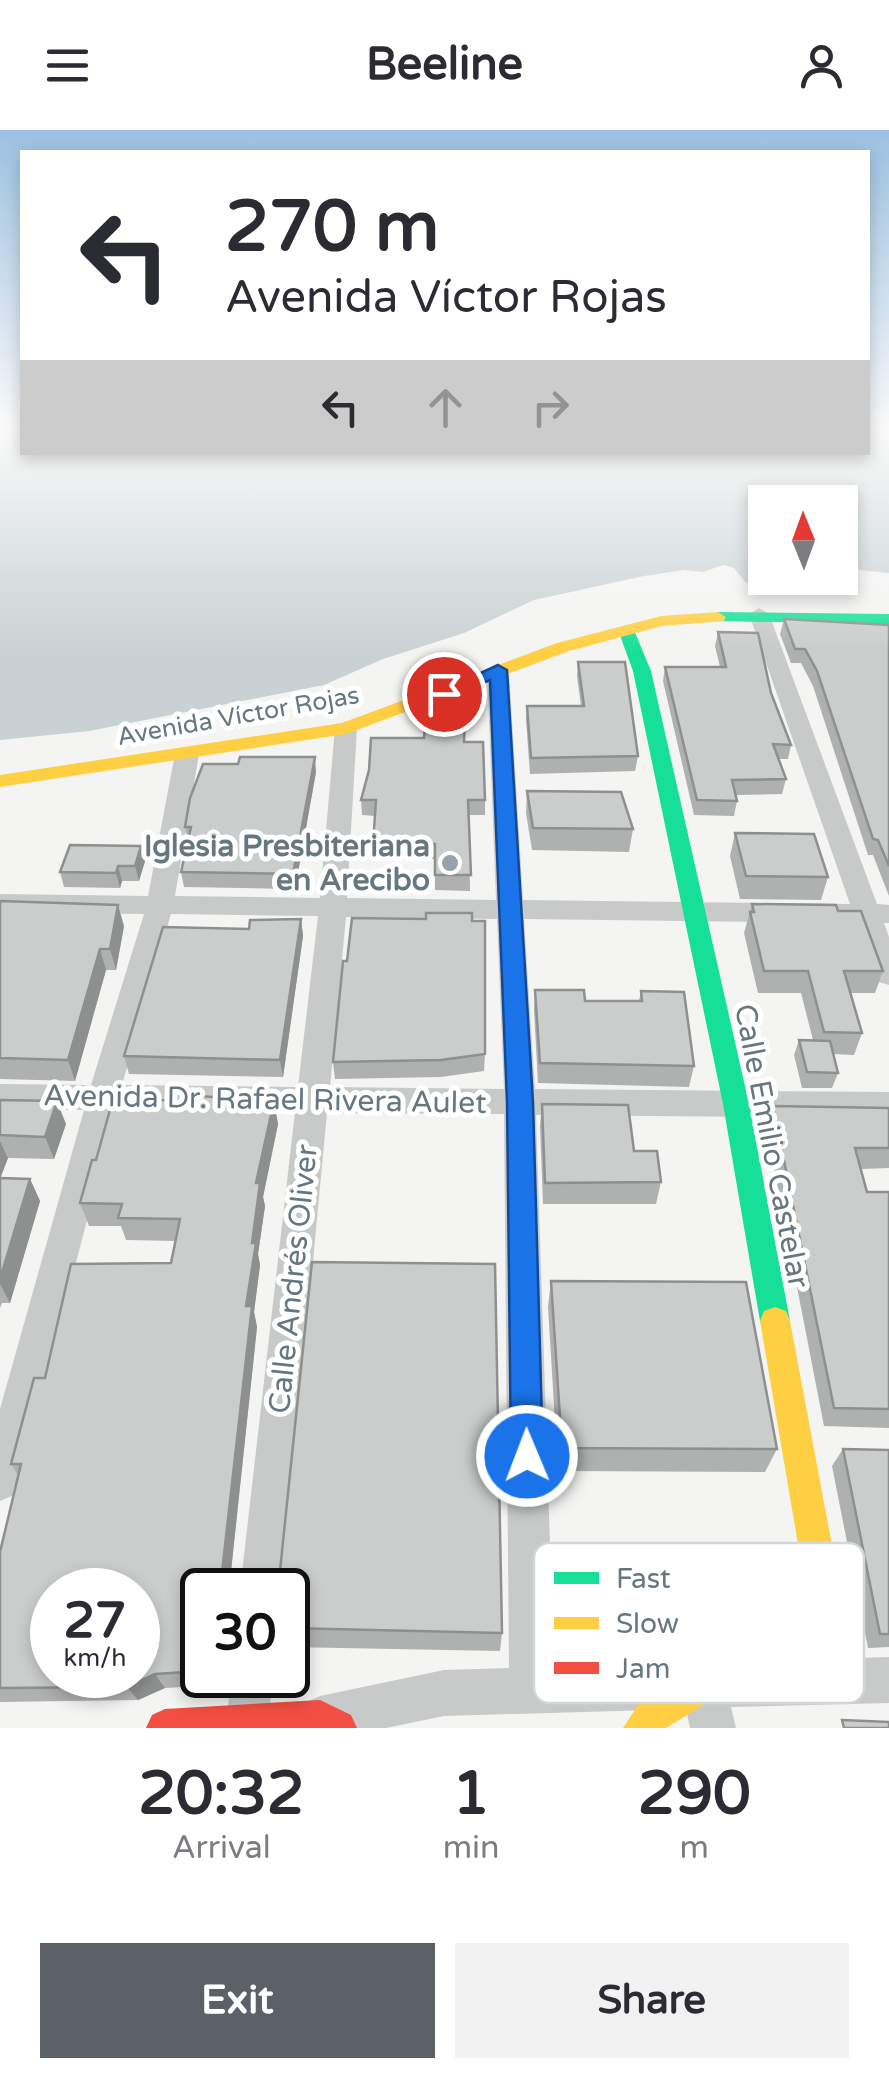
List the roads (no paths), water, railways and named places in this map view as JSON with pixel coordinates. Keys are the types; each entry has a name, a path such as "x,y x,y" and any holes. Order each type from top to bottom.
{"street":[{"name":"Avenida Víctor Rojas","path":"0,781 346,728 398,712 498,670 626,630 677,619 759,614 889,619"},
{"path":"759,614 878,914 889,975"},
{"name":"Calle Emilio Castelar","path":"626,630 642,671 736,1104 815,1543"},
{"path":"166,1728 247,1721 326,1725 444,1693 532,1692 520,1102 498,670"},
{"name":"Calle Andrés Oliver","path":"263,1568 333,907 346,728"},
{"path":"0,1481 103,1097 160,905 187,754"},
{"path":"0,903 878,914"},
{"name":"Avenida Dr. Rafael Rivera Aulet","path":"0,1097 889,1105"},
{"path":"864,1680 889,1680"},
{"path":"247,1721 250,1698"},
{"path":"642,1728 655,1712 670,1703"},
{"path":"707,1703 713,1728"}],"place":[{"name":"Iglesia Presbiteriana en Arecibo","path":"450,863"}]}
